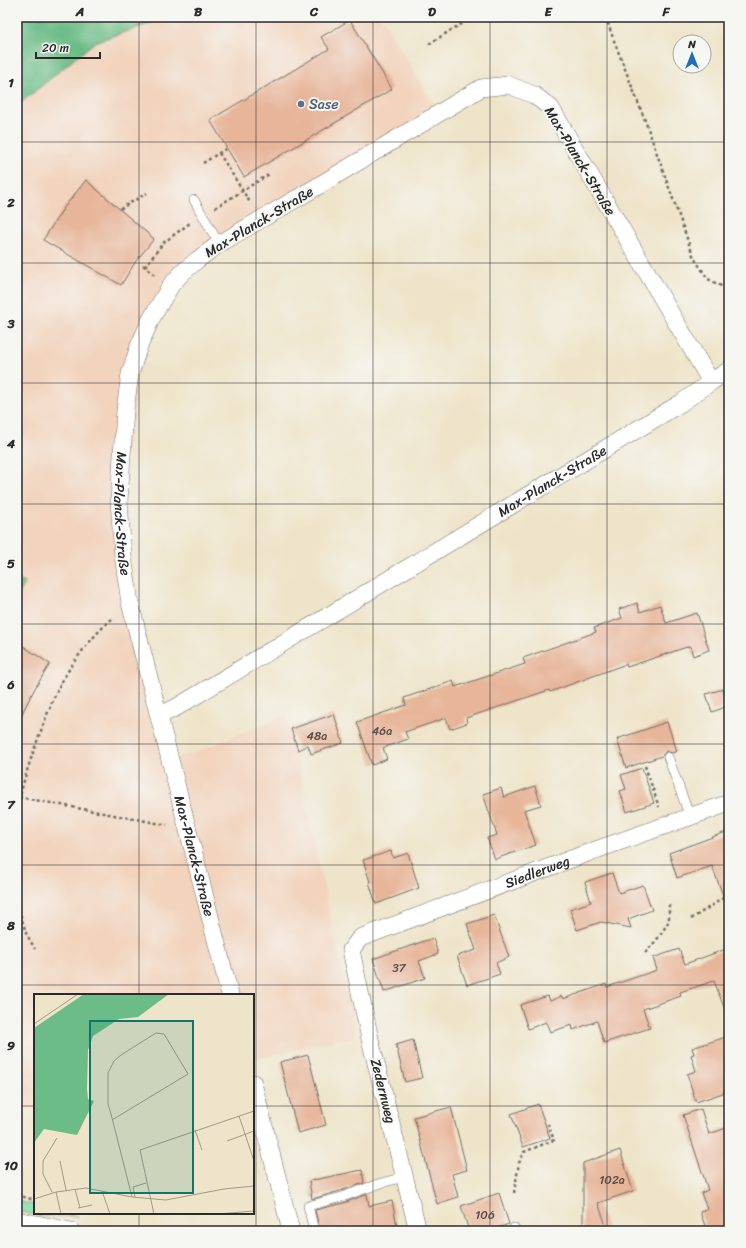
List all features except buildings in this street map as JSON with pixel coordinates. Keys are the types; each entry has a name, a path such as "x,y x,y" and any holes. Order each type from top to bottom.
{"street":[{"name":"Max-Planck-Straße","path":"159,716 184,703 681,403 711,382 551,108 534,95 509,85 481,88 219,244 187,268 171,285 151,319 139,346 130,374 125,410 119,502 123,556 130,603 230,994"},
{"path":"711,382 729,370"},
{"name":"Siedlerweg","path":"351,950 360,938 590,852 729,803"},
{"name":"Zedernweg","path":"351,950 370,1039 418,1231"},
{"path":"254,1087 291,1231"},
{"path":"17,1220 71,1231"}],"lane":[{"path":"194,200 219,244"},
{"path":"668,757 690,817"},
{"path":"314,1231 308,1206 342,1197 381,1183 404,1177"}],"path":[{"path":"429,44 472,17"},
{"path":"606,17 646,123 694,258 708,279 729,290"},
{"path":"203,164 227,148"},
{"path":"219,154 243,190 260,220"},
{"path":"120,209 147,193"},
{"path":"17,812 19,797 29,761 59,686 81,653 101,628 130,603"},
{"path":"645,766 665,825"},
{"path":"19,797 188,829"},
{"path":"691,919 725,897 729,898"},
{"path":"17,904 26,933 35,949"},
{"path":"646,952 659,937 669,921 669,905"},
{"path":"514,1193 519,1163 524,1152 554,1140 548,1124"},
{"path":"17,1195 34,1200"},
{"path":"561,1231 565,1230"}],"shaded area":[{"path":"159,17 381,17 437,110 218,242 148,318 117,501 167,761 193,753 287,715 356,1036 254,1059 254,994 34,994 34,1108 17,1112 17,598 25,583 17,579 17,106 95,42 152,23"}],"green space":[{"path":"17,17 159,17 152,23 95,42 17,106"},
{"path":"17,579 25,583 17,598"},
{"path":"17,1201 34,1205 34,1214 71,1214 78,1216 39,1216 17,1211"}],"place":[{"name":"Sase","path":"301,104"}]}
